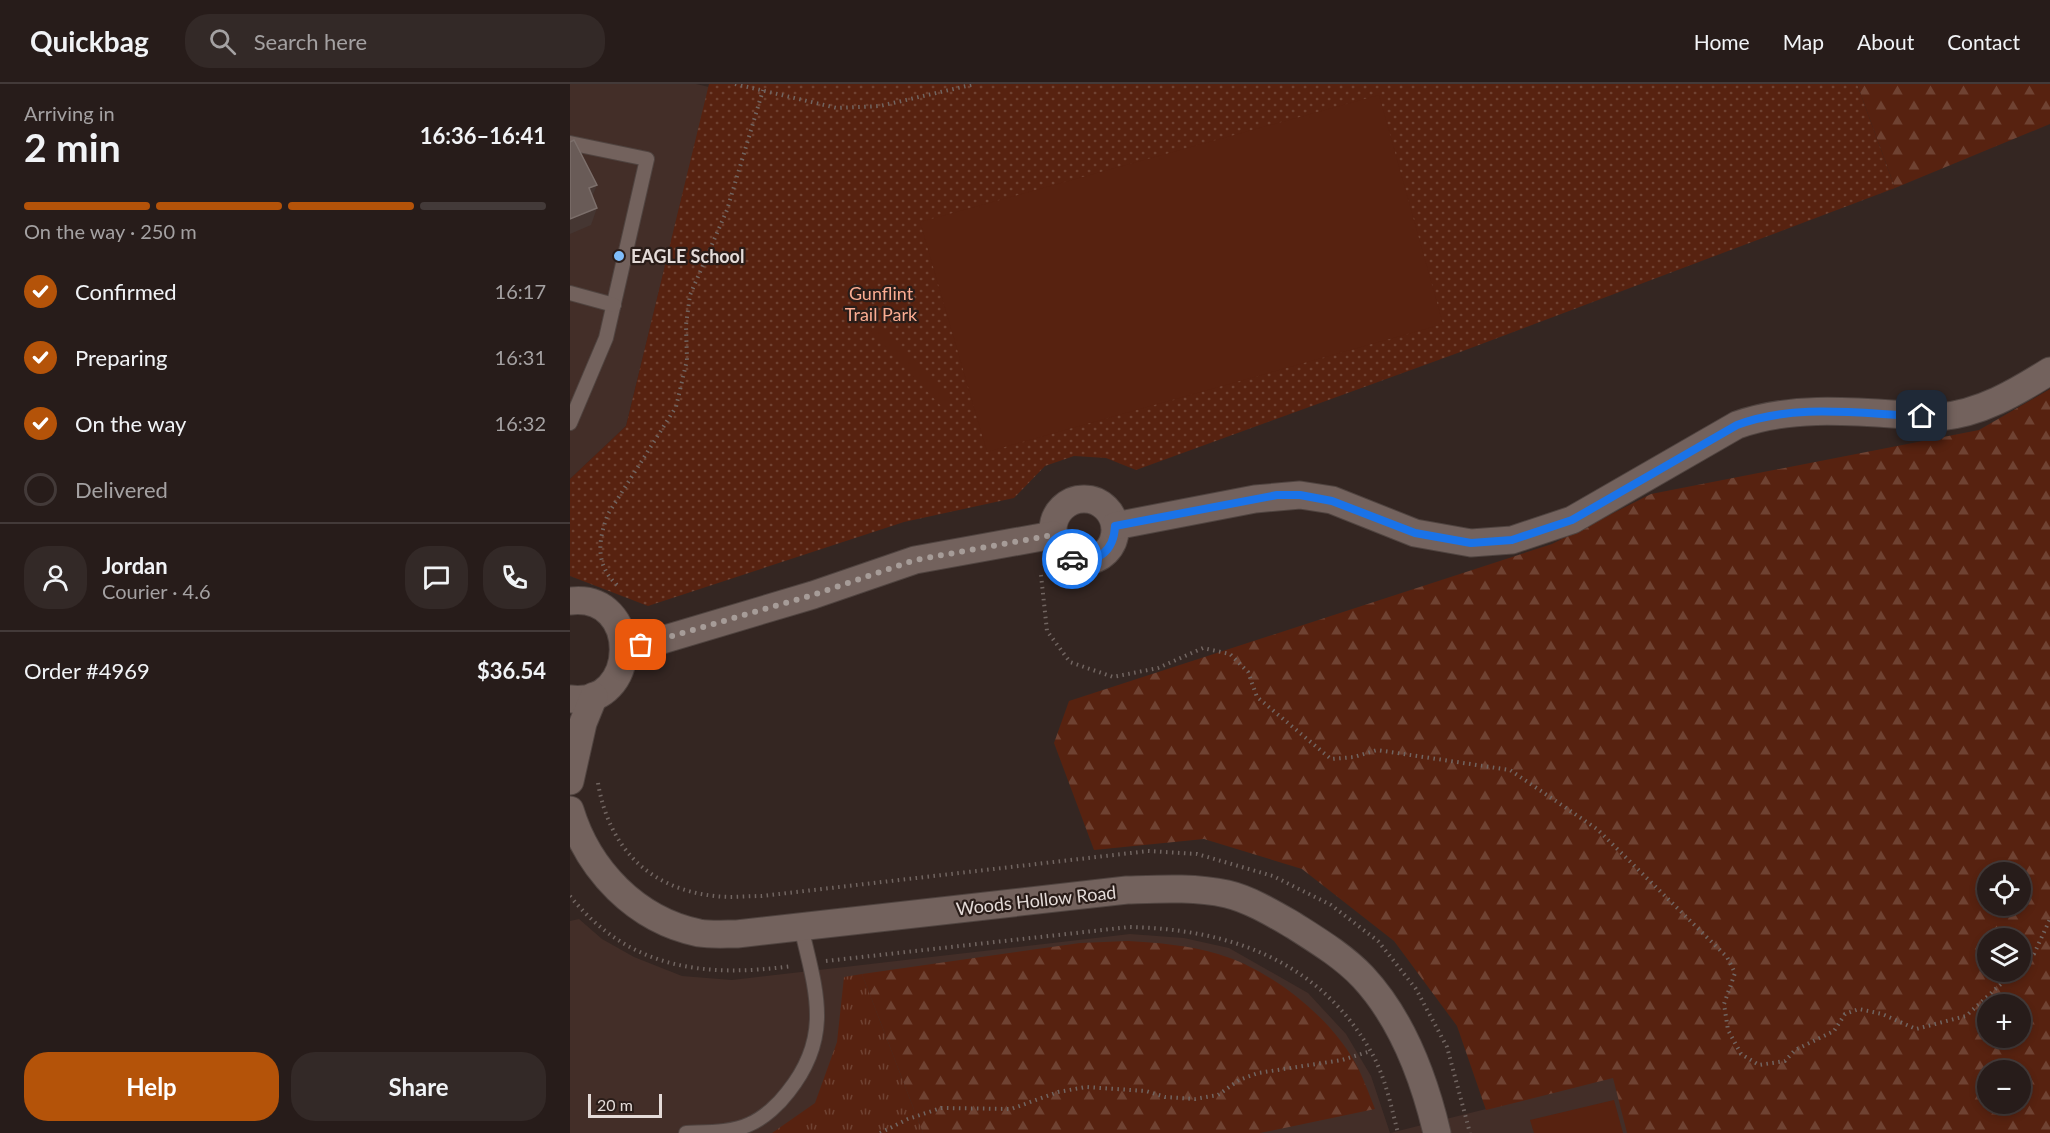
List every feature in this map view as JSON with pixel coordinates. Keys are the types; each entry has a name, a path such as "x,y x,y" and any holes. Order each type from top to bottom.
{"street":[{"path":"1115,526 1255,499 1300,495 1332,501 1415,533 1471,543 1512,540 1572,520 1737,425 1760,417 1789,411 1940,417 1962,415 2023,388 2050,371"},
{"path":"1079,499 1099,502 1112,516 1115,526 1114,537 1103,555 1083,561 1063,554 1053,535 1053,525 1062,507 1079,499"},
{"path":"624,651 813,595 915,560 1053,535"},
{"path":"570,781 583,723 582,697 608,687 618,675 624,651 621,630 613,618 590,602 572,599"},
{"name":"Woods Hollow Road","path":"570,810 584,845 600,871 628,900 659,918 700,933 737,934 1127,890 1177,889 1229,894 1278,916 1326,946 1363,978 1394,1019 1418,1070 1437,1133"}],"lane":[{"path":"570,143 647,159 606,338 570,423"},
{"path":"570,293 614,305"},
{"path":"686,1133 749,1125 780,1102 798,1080 816,1041 817,1014 801,927"}],"path":[{"path":"735,84 837,108 880,106 975,84"},
{"path":"624,594 609,578 602,565 599,550 601,533 608,514 676,407 687,360 686,325 690,295 727,210 763,90"},
{"path":"1041,575 1047,631 1070,662 1113,677 1158,668 1203,648 1230,654 1248,672 1257,697 1331,759 1354,757 1377,750 1510,770 1597,830 1727,957 1735,973 1724,1004 1728,1030 1741,1054 1759,1065 1785,1061 1795,1050 1834,1030 1845,1014 1859,1009 1882,1014 1916,1029 1966,1016 2003,982"},
{"path":"2031,957 2050,919"},
{"path":"829,961 1077,931 1129,927 1169,928 1228,939 1274,958 1311,980 1344,1012 1371,1051 1398,1133"},
{"path":"880,1133 908,1119 941,1108 1011,1109 1058,1092 1086,1087 1146,1091 1165,1097 1195,1099 1218,1095 1239,1080 1258,1073 1342,1060 1371,1051"}],"shaded area":[{"name":"EAGLE School","path":"570,84 696,84 709,87 626,426 570,479"},
{"path":"579,919 602,939 634,957 682,976 732,980 1130,934 1184,938 1229,948 1308,993 1346,1034 1371,1076 1390,1133 570,1133 570,921"},
{"path":"2050,968 2050,1133 1390,1133 1994,982 2031,982 2031,973"}],"green space":[{"name":"Gunflint Trail Park","path":"709,84 1857,84 1895,188 1455,354 1136,470 1106,458 1074,456 1045,466 1014,498 904,522 648,606 570,576 570,479 626,426"},
{"path":"1857,84 2050,84 2050,124 1895,188"},
{"path":"1379,95 1443,324 987,452 920,222"},
{"path":"879,323 950,398 941,406 871,331"},
{"path":"2050,389 2050,1133 1627,1133 1613,1078 1486,1110 1457,1026 1394,941 1302,869 1204,839 1094,850 1054,743 1069,701 1552,544 1651,494 1979,430"},
{"path":"1128,941 1185,946 1218,954 1239,961 1280,984 1318,1015 1348,1051 1359,1070 1375,1109 1260,1133 923,1133 862,974 1080,943"},
{"path":"862,974 923,1133 772,1133 815,1103 837,1042 844,977"},
{"path":"1614,1100 1623,1133 1534,1133 1530,1120"}],"building":[{"path":"574,140 597,185 589,188 597,208 570,219 570,142"}],"way so far":[{"path":"641,645 813,595 915,560 1053,535 1056,545 1063,554 1072,559"}],"place":[{"name":"EAGLE School","path":"619,256"}],"route":[{"path":"1072,559 1093,560 1103,555 1110,547 1115,526 1277,495 1300,495 1332,501 1415,533 1471,543 1512,540 1539,533 1572,520 1737,425 1760,417 1789,411 1922,416"}]}
